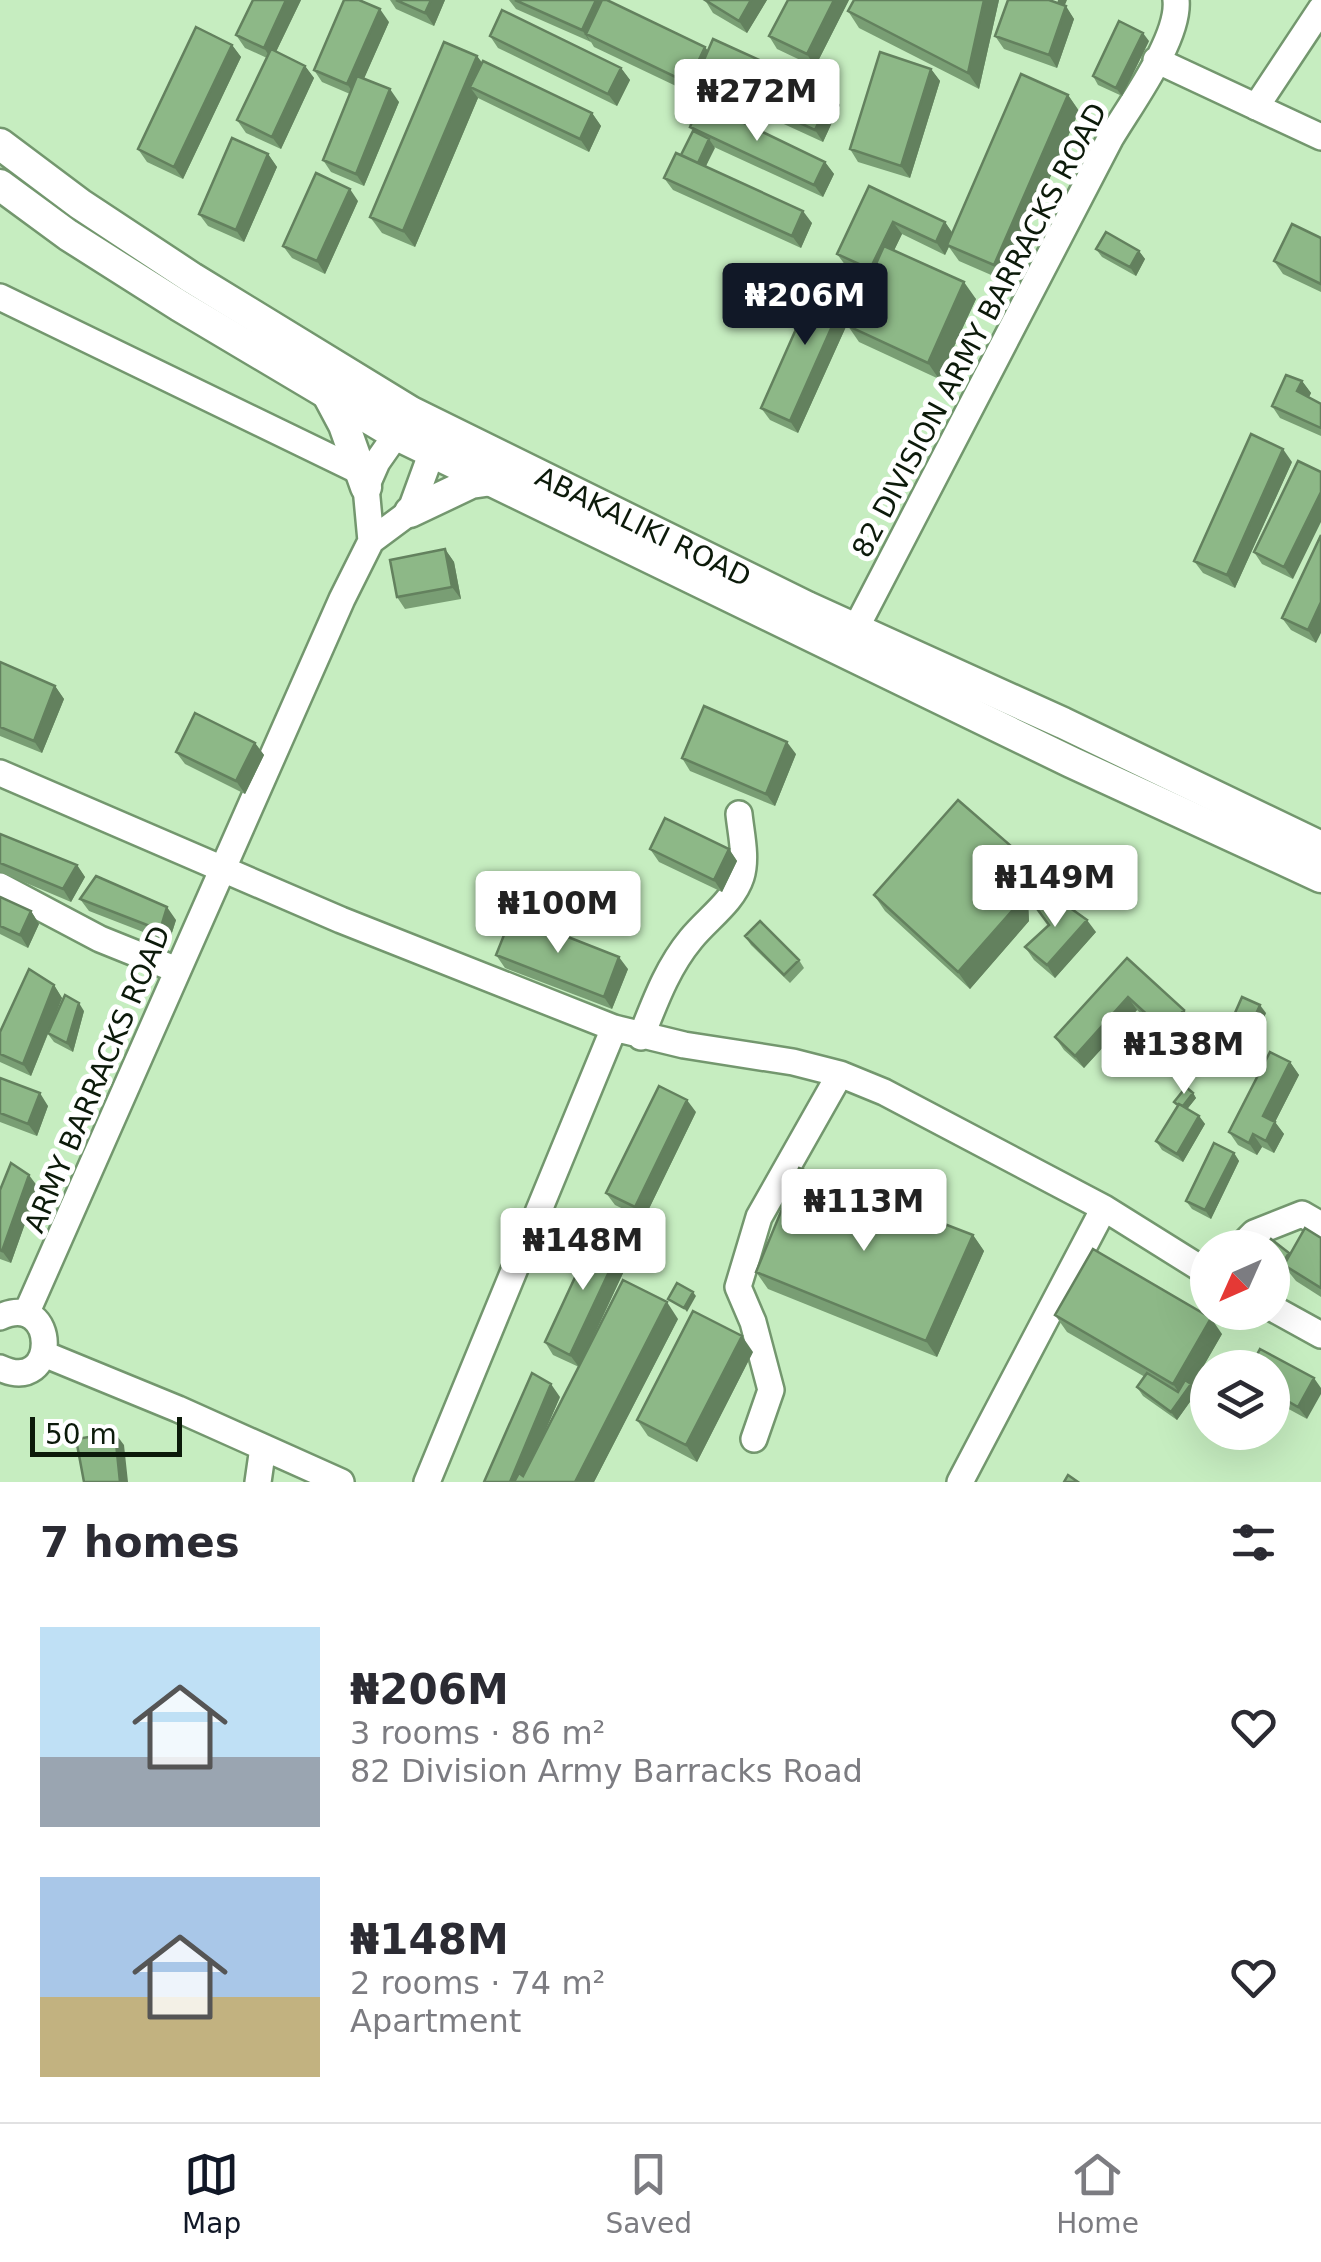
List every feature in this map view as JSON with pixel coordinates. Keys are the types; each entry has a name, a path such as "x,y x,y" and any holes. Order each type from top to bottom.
{"main road":[{"name":"ABAKALIKI ROAD","path":"0,144 80,204 404,424"},
{"name":"ABAKALIKI ROAD","path":"0,186 68,235 180,306 327,392 856,628 1228,800 1321,848"},
{"path":"327,392 364,479"},
{"name":"ABAKALIKI ROAD","path":"436,439 492,480 1036,745 1321,877"},
{"path":"410,512 459,488 492,480"}],"street":[{"name":"82 DIVISION ARMY BARRACKS ROAD","path":"856,628 1102,154 1156,60 1174,22 1176,0"},
{"path":"1256,107 1321,9"},
{"path":"1156,60 1321,138"},
{"path":"0,297 364,479"},
{"path":"372,541 364,479 404,424"},
{"path":"410,512 436,439"},
{"name":"ARMY BARRACKS ROAD","path":"13,1316 224,869 342,599 372,541 410,512"},
{"path":"0,773 341,920 614,1028 641,1037 793,1062 840,1074 884,1092 1104,1208 1190,1262"},
{"path":"641,1037 673,964 722,907 741,878 743,846 738,814"},
{"path":"0,886 100,939 177,970"},
{"path":"427,1482 614,1028"},
{"path":"754,1439 771,1390 738,1287 759,1218 840,1074"},
{"path":"960,1482 1104,1208"},
{"path":"1262,1230 1302,1214 1321,1225"},
{"path":"1,1373 28,1371 44,1354 43,1331 13,1316"},
{"path":"1290,1318 1321,1335"},
{"path":"44,1354 341,1482"},
{"path":"258,1482 263,1447"}],"building":[{"path":"253,0 286,0 264,48 236,35"},
{"path":"344,0 359,0 380,9 347,84 314,70"},
{"path":"396,0 431,0 425,13"},
{"path":"515,0 596,0 582,30"},
{"path":"602,0 705,47 688,83 586,34"},
{"path":"705,0 751,0 739,21"},
{"path":"788,0 834,0 807,54 769,36"},
{"path":"854,0 984,0 968,73 848,11"},
{"path":"1008,0 1049,0 1066,6 1049,55 995,36"},
{"path":"502,10 621,68 608,94 490,36"},
{"path":"1119,21 1143,33 1116,88 1093,76"},
{"path":"196,27 232,45 174,167 138,149"},
{"path":"713,39 832,93 815,130 697,76"},
{"path":"444,42 477,56 403,231 370,217"},
{"path":"271,49 305,66 272,137 237,120"},
{"path":"880,52 931,69 901,166 850,149"},
{"path":"483,61 592,113 580,139 470,87"},
{"path":"1021,74 1068,95 994,265 947,245"},
{"path":"357,76 390,89 356,174 323,160"},
{"path":"700,102 825,162 814,185 690,127"},
{"path":"693,131 709,139 698,163 681,155"},
{"path":"232,138 268,154 236,230 199,214"},
{"path":"676,153 803,211 792,236 664,178"},
{"path":"316,173 350,189 317,261 283,246"},
{"path":"869,186 945,222 936,242 893,222 870,269 837,254"},
{"path":"1292,224 1321,238 1321,284 1274,261"},
{"path":"1106,232 1139,251 1130,267 1096,249"},
{"path":"884,246 964,282 928,363 848,326"},
{"path":"820,275 849,288 790,421 761,408"},
{"path":"1286,375 1302,381 1297,391 1321,404 1321,428 1272,406"},
{"path":"1251,434 1283,449 1227,575 1194,561"},
{"path":"1298,461 1321,472 1321,492 1284,567 1254,552"},
{"path":"1321,535 1321,602 1308,630 1282,618"},
{"path":"445,549 452,587 397,597 390,560"},
{"path":"0,662 55,686 34,741 0,727"},
{"path":"704,706 787,742 766,794 682,758"},
{"path":"195,713 255,743 236,781 176,752"},
{"path":"958,800 1034,866 1017,886 1018,904 958,972 874,895"},
{"path":"665,818 729,849 714,880 650,849"},
{"path":"0,834 77,865 63,889 0,863"},
{"path":"96,876 167,907 160,930 80,899"},
{"path":"1052,895 1087,920 1047,965 1025,947 1049,925 1038,910"},
{"path":"0,897 31,911 20,935 0,926"},
{"path":"512,915 619,957 604,997 496,955"},
{"path":"760,921 799,960 784,975 745,936"},
{"path":"1127,958 1184,1010 1165,1031 1128,997 1075,1056 1055,1037"},
{"path":"29,969 54,985 23,1064 0,1054 0,1032"},
{"path":"65,995 79,1003 67,1043 48,1033"},
{"path":"1242,997 1260,1005 1249,1030 1231,1022"},
{"path":"1270,1052 1290,1062 1263,1116 1275,1122 1266,1141 1253,1134 1249,1143 1229,1132"},
{"path":"0,1078 40,1093 28,1124 0,1113"},
{"path":"659,1086 687,1100 635,1207 606,1193"},
{"path":"1186,1087 1193,1093 1183,1106 1178,1105 1174,1102"},
{"path":"1179,1104 1199,1116 1177,1154 1156,1141"},
{"path":"1214,1143 1234,1153 1205,1210 1186,1201"},
{"path":"11,1163 29,1175 2,1251 0,1190"},
{"path":"799,1168 973,1235 926,1341 756,1272"},
{"path":"618,1215 650,1235 638,1252 610,1232"},
{"path":"1305,1228 1321,1238 1321,1288 1290,1269 1290,1254"},
{"path":"596,1232 622,1244 570,1355 545,1342"},
{"path":"1093,1249 1190,1306 1190,1330 1204,1330 1173,1384 1055,1315"},
{"path":"623,1280 667,1302 575,1482 514,1482 519,1473 523,1476"},
{"path":"677,1283 693,1292 684,1308 668,1299"},
{"path":"693,1311 742,1336 686,1445 637,1420"},
{"path":"1290,1365 1314,1378 1298,1407 1290,1402"},
{"path":"532,1373 551,1384 510,1482 484,1482"},
{"path":"1147,1373 1178,1392 1185,1380 1190,1383 1171,1412 1137,1387"},
{"path":"115,1433 120,1482 84,1482 76,1439"}]}
